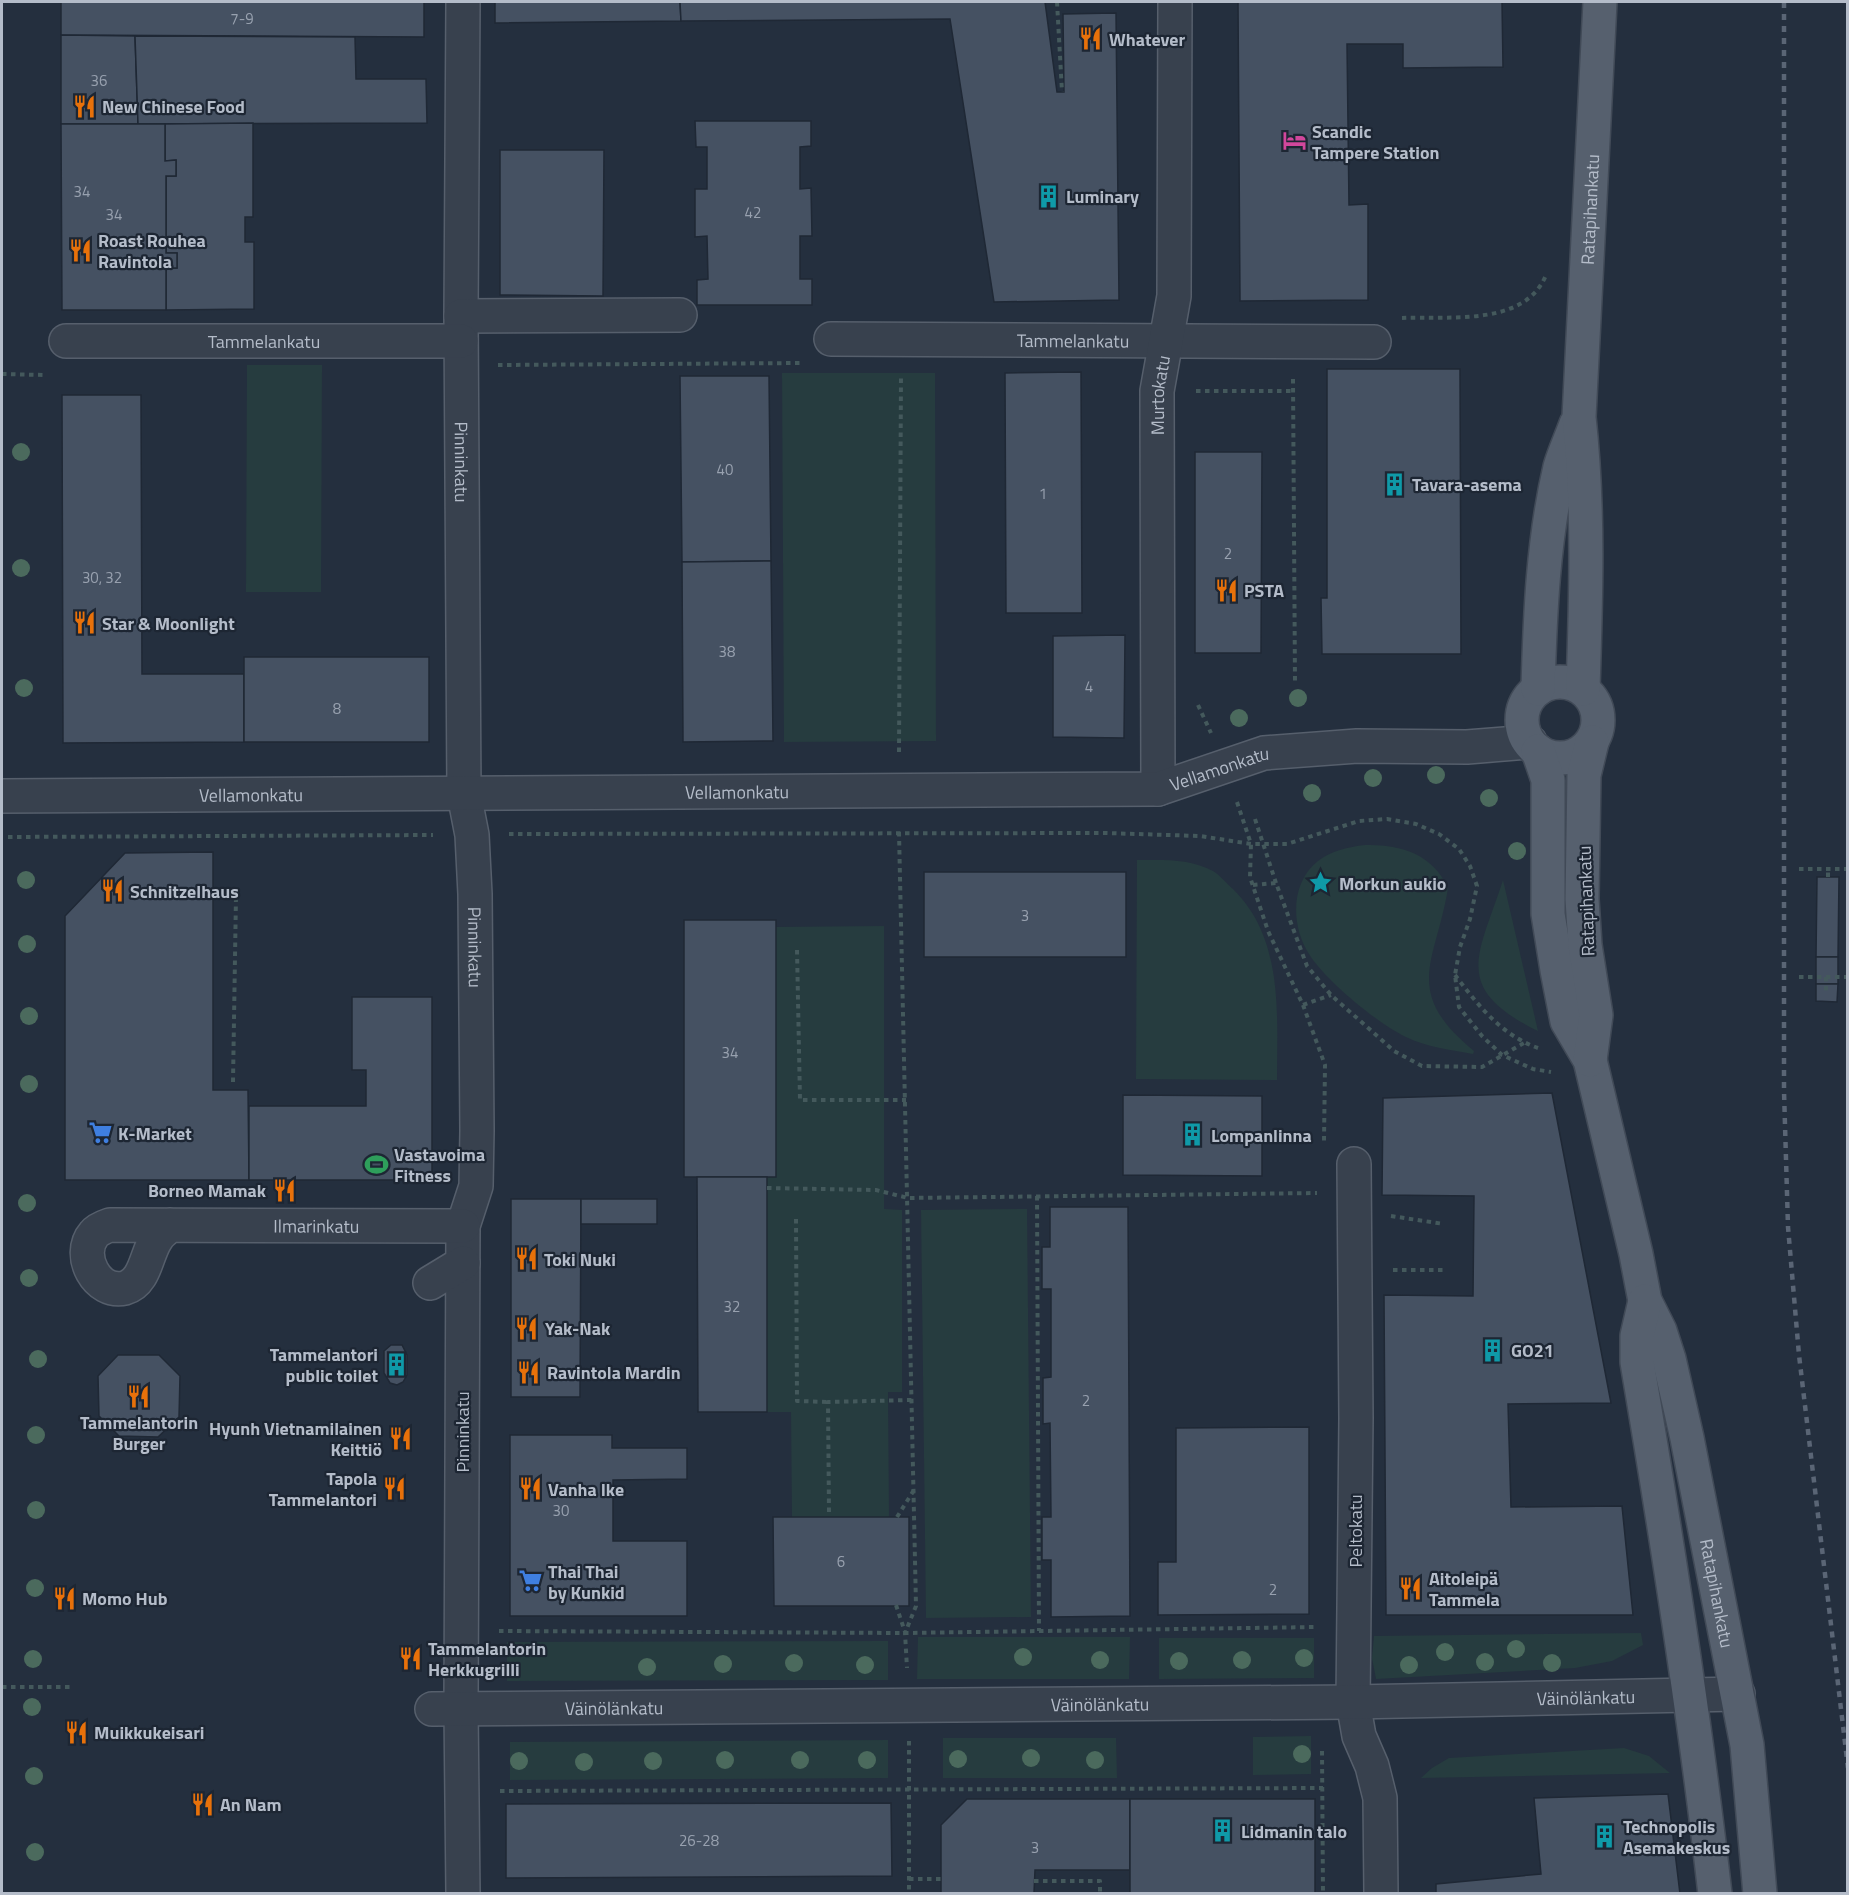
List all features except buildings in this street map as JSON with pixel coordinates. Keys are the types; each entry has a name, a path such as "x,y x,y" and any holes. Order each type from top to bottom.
{"main road":[{"name":"Ratapihankatu","path":"1583,689 1587,522 1585,470 1579,417 1600,2"},
{"name":"Ratapihankatu","path":"1538,689 1540,598 1551,517 1561,465 1579,417"},
{"path":"1552,682 1568,682 1583,689 1595,704 1599,724 1592,742 1576,755 1557,758 1530,738 1526,703 1538,689 1552,682"},
{"name":"Ratapihankatu","path":"1530,738 1548,780 1548,914 1567,1021 1590,1060 1645,1301 1660,1331 1672,1370 1747,1745 1760,1893"},
{"name":"Ratapihankatu","path":"1590,1060 1596,1015 1585,945 1582,899 1584,774 1592,742"},
{"name":"Ratapihankatu","path":"1645,1301 1637,1336 1637,1362 1676,1598 1715,1893"}],"street":[{"name":"Pinninkatu","path":"463,2 461,340 464,794 472,835 475,894 476,1186 463,1226 446,1709 463,1893"},
{"name":"Murtokatu","path":"1158,789 1157,392 1174,296 1175,2"},
{"name":"Tammelankatu","path":"66,341 461,340 680,315"},
{"name":"Tammelankatu","path":"831,339 1374,342"},
{"name":"Vellamonkatu","path":"2,795 1158,789 1264,753 1357,746 1467,747 1530,738"},
{"name":"Peltokatu","path":"1354,1164 1356,1418 1337,1702 1359,1736 1372,1766 1380,1798 1381,1893"},
{"name":"Ilmarinkatu","path":"171,1225 157,1237 144,1270 141,1286 108,1288 96,1279 88,1254 89,1242 95,1232 110,1225 171,1225 463,1226"},
{"path":"430,1283 463,1263"},
{"name":"Väinölänkatu","path":"446,1709 1337,1702 1738,1694"}],"path":[{"path":"1056,2 1062,92"},
{"path":"461,340 808,363"},
{"path":"1294,342 1295,683"},
{"path":"2,374 44,375"},
{"path":"901,375 899,832 916,1606 905,1633"},
{"path":"1188,391 1293,391"},
{"path":"1256,819 1276,883 1307,966 1331,995 1394,1051 1422,1066 1482,1067 1524,1043"},
{"path":"2,836 45,838 899,832 1105,833 1200,836 1251,844 1287,844 1359,821 1387,819 1416,824 1438,834 1459,849 1470,866 1477,886 1470,919 1460,947 1455,975 1459,1007 1482,1036 1502,1055 1533,1069 1551,1072"},
{"path":"1251,844 1250,877 1268,931 1302,1005 1325,1065 1324,1151"},
{"path":"1828,868 1828,877"},
{"path":"1799,869 1848,869"},
{"path":"1253,885 1276,883"},
{"path":"233,1082 236,895"},
{"path":"797,950 800,1100 906,1100"},
{"path":"1455,975 1479,1006 1499,1026 1524,1043 1547,1051"},
{"path":"1799,977 1848,977"},
{"path":"1826,977 1826,993"},
{"path":"1302,1005 1331,995"},
{"path":"767,1188 876,1190 908,1198 1324,1193"},
{"path":"1037,1196 1039,1631"},
{"path":"1387,1215 1444,1224"},
{"path":"796,1218 797,1401 912,1400"},
{"path":"1388,1270 1444,1270"},
{"path":"828,1402 829,1512"},
{"path":"897,1517 914,1490"},
{"path":"896,1605 905,1633 908,1706 909,1893"},
{"path":"499,1631 905,1633 1327,1626"},
{"path":"2,1687 71,1687"},
{"path":"1323,1893 1323,1788 1337,1702"},
{"path":"500,1791 1323,1788"},
{"path":"909,1879 941,1879"},
{"path":"1034,1881 1100,1881 1100,1893"}],"green space":[{"path":"247,365 322,365 321,592 246,592"},
{"path":"782,373 935,373 936,741 784,742"},
{"path":"1365,845 1391,847 1414,853 1434,867 1442,876 1448,888 1429,975 1431,993 1437,1011 1451,1030 1474,1051 1473,1054 1439,1048 1394,1031 1353,1000 1327,976 1303,943 1296,905 1302,881 1318,861 1328,855 1346,848"},
{"path":"1137,860 1176,861 1204,867 1221,877 1250,909 1269,954 1274,978 1277,1004 1277,1080 1136,1079"},
{"path":"1503,880 1538,1031 1510,1015 1492,1000 1482,984 1478,968 1480,949"},
{"path":"884,926 884,1209 902,1210 902,1392 888,1392 889,1517 792,1517 791,1412 767,1412 767,1177 776,1176 776,927"},
{"path":"1027,1209 1031,1617 926,1618 921,1210"},
{"path":"1641,1633 1643,1645 1612,1661 1575,1668 1376,1679 1372,1658 1374,1636"},
{"path":"918,1637 1130,1637 1129,1679 917,1679"},
{"path":"1159,1638 1314,1638 1314,1678 1159,1679"},
{"path":"888,1641 888,1680 507,1681 507,1642"},
{"path":"1311,1736 1311,1774 1253,1775 1253,1737"},
{"path":"943,1738 1116,1738 1117,1778 943,1778"},
{"path":"888,1740 888,1778 510,1780 510,1742"},
{"path":"1624,1748 1649,1756 1670,1773 1421,1778 1449,1758"}],"railway":[{"path":"1784,2 1784,1091 1788,1227 1799,1355 1848,1768"}],"place":[{"name":"Whatever","path":"1091,39"},
{"name":"New Chinese Food","path":"84,106"},
{"name":"Scandic Tampere Station","path":"1294,141"},
{"name":"Luminary","path":"1048,196"},
{"name":"Roast Rouhea Ravintola","path":"80,250"},
{"name":"Tavara-asema","path":"1394,484"},
{"name":"PSTA","path":"1226,590"},
{"name":"Star & Moonlight","path":"84,623"},
{"name":"Morkun aukio","path":"1321,883"},
{"name":"Schnitzelhaus","path":"112,891"},
{"name":"K-Market","path":"100,1133"},
{"name":"Lompanlinna","path":"1193,1135"},
{"name":"Vastavoima Fitness","path":"376,1164"},
{"name":"Borneo Mamak","path":"284,1190"},
{"name":"Toki Nuki","path":"526,1259"},
{"name":"Yak-Nak","path":"527,1328"},
{"name":"GO21","path":"1493,1350"},
{"name":"Tammelantori public toilet","path":"396,1364"},
{"name":"Ravintola Mardin","path":"529,1372"},
{"name":"Tammelantorin Burger","path":"139,1396"},
{"name":"Hyunh Vietnamilainen Keittiö","path":"400,1438"},
{"name":"Tapola Tammelantori","path":"395,1488"},
{"name":"Vanha Ike","path":"530,1489"},
{"name":"Thai Thai by Kunkid","path":"530,1581"},
{"name":"Aitoleipä Tammela","path":"1411,1588"},
{"name":"Momo Hub","path":"64,1598"},
{"name":"Tammelantorin Herkkugrilli","path":"410,1658"},
{"name":"Muikkukeisari","path":"76,1732"},
{"name":"An Nam","path":"202,1804"},
{"name":"Lidmanin talo","path":"1223,1831"},
{"name":"Technopolis Asemakeskus","path":"1605,1836"}]}
